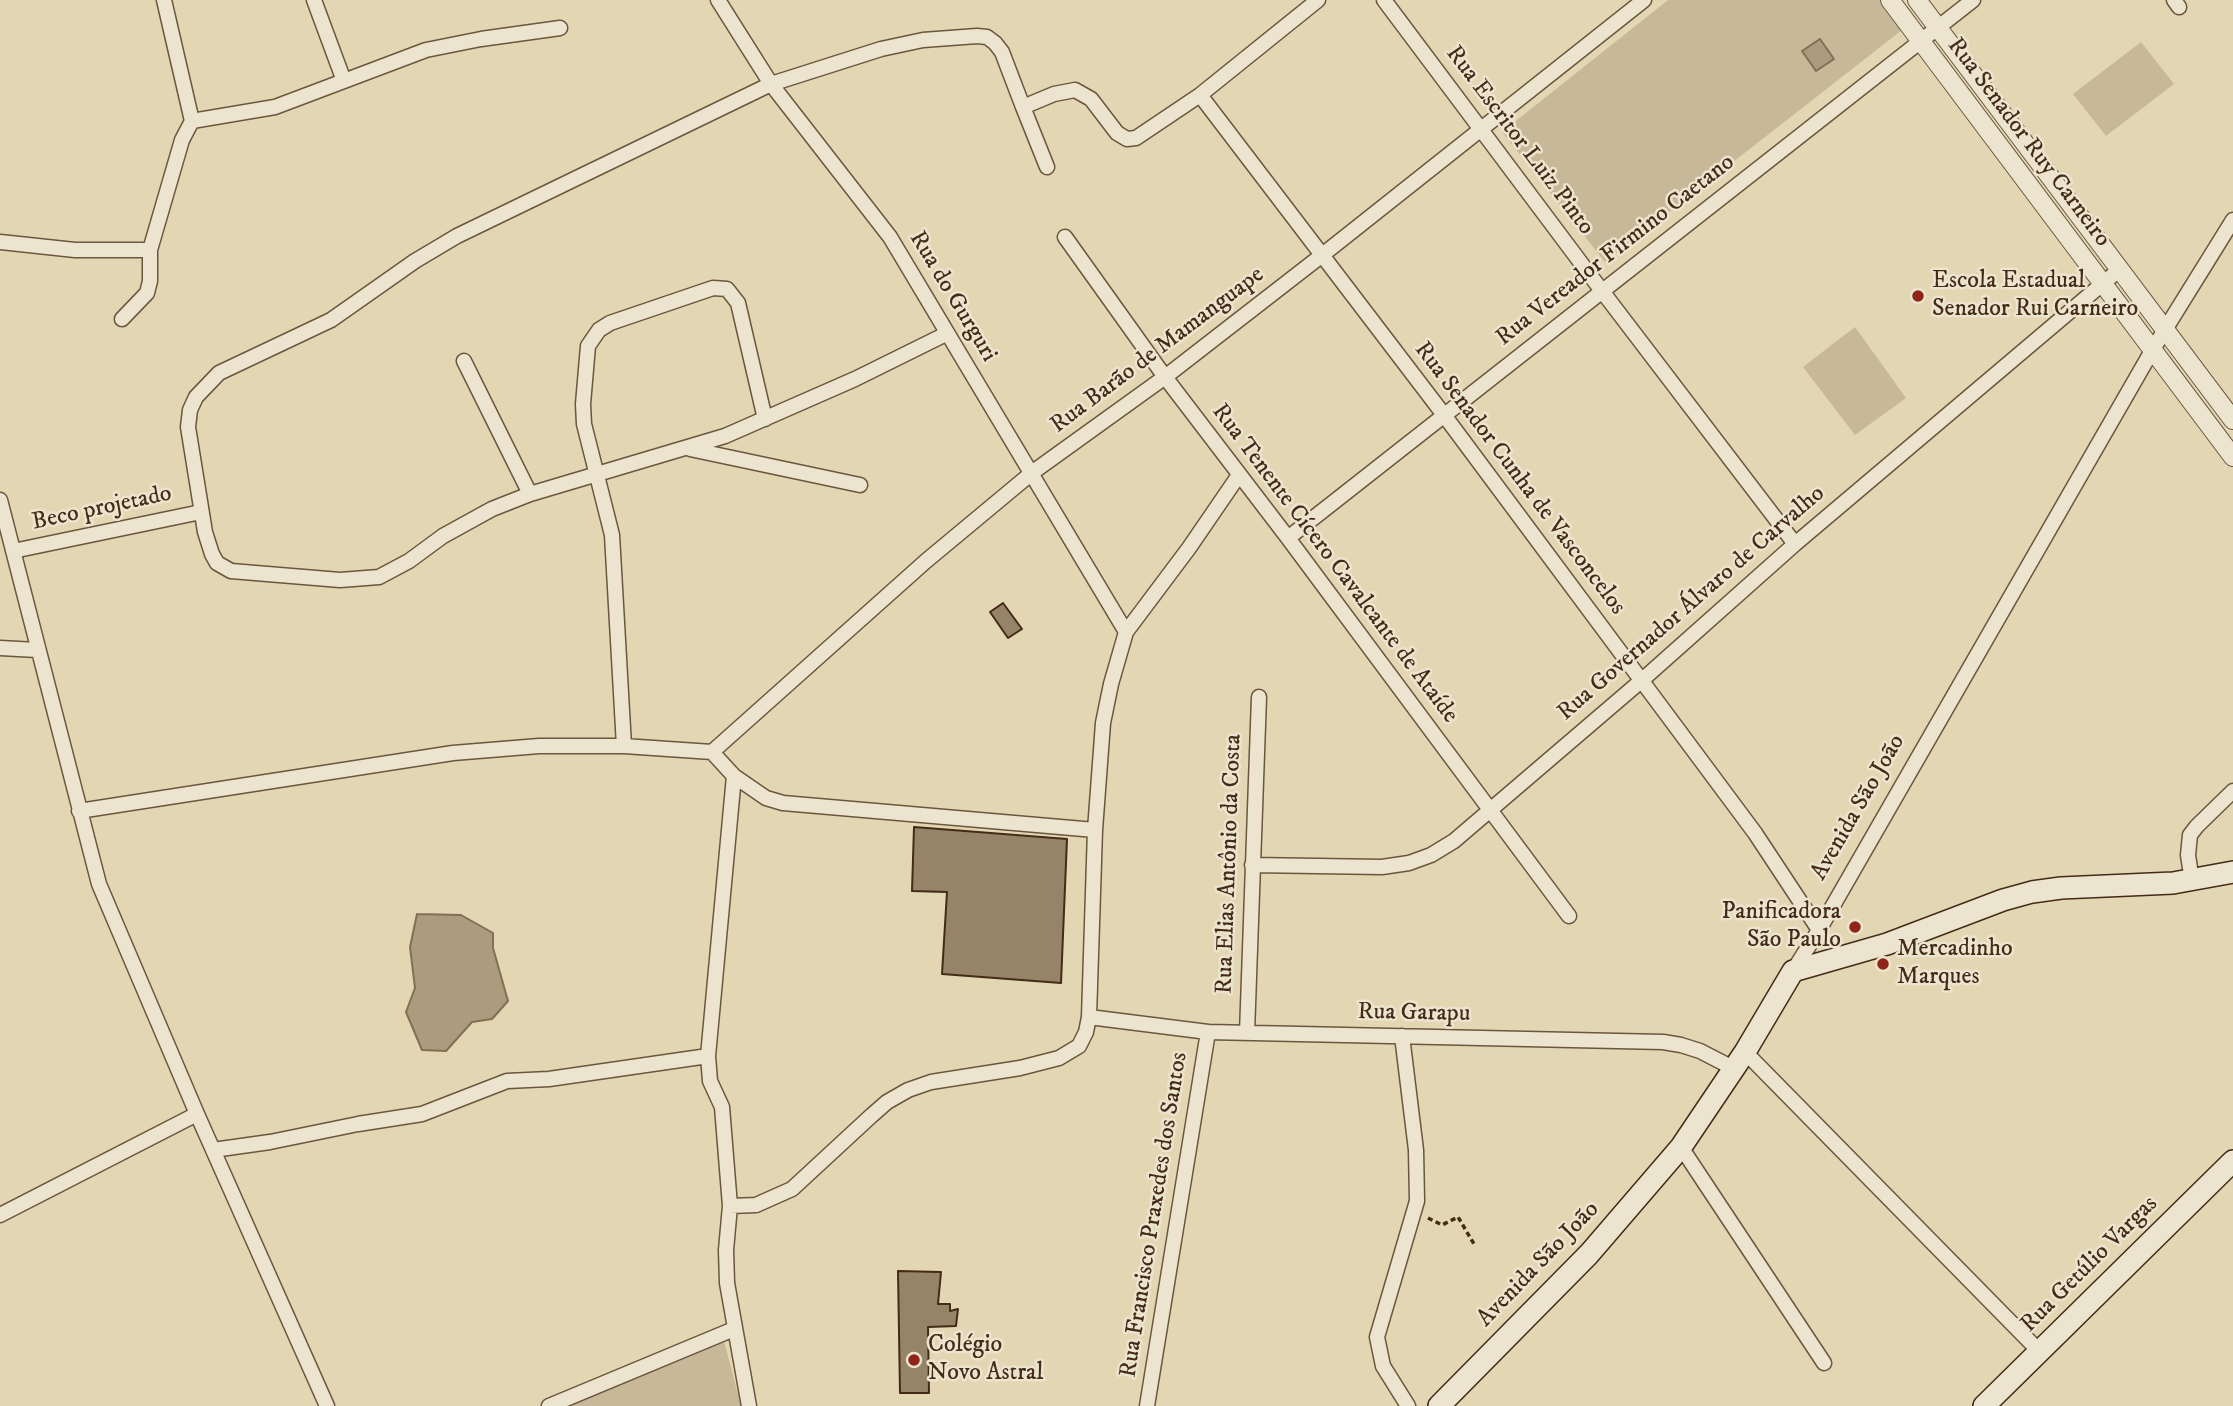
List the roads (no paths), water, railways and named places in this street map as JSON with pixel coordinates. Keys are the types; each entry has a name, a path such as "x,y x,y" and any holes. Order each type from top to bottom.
{"main road":[{"path":"1793,971 1886,944 2003,900 2032,892 2192,881 2233,872"},
{"name":"Avenida São João","path":"1438,1406 1589,1254 1681,1147 1739,1060 1793,971"},
{"name":"Rua Getúlio Vargas","path":"1984,1406 2233,1161"}],"street":[{"path":"122,320 146,293 150,281 150,250 182,140 192,121 164,0"},
{"path":"314,0 344,81"},
{"name":"Rua do Gurguri","path":"718,0 771,84 871,209 890,237 946,334 1033,472 1126,632"},
{"path":"1023,107 1054,94 1075,90 1091,99 1117,133 1127,139 1136,138 1200,94 1318,0"},
{"name":"Rua Escritor Luiz Pinto","path":"1384,0 1795,544"},
{"name":"Rua Barão de Mamanguape","path":"712,752 916,570 1033,472 1165,377 1644,0"},
{"name":"Rua Senador Ruy Carneiro","path":"1890,0 2233,457"},
{"name":"Rua Senador Ruy Carneiro","path":"1917,0 2233,420"},
{"name":"Rua Vereador Firmino Caetano","path":"1289,538 1973,0"},
{"path":"192,121 275,107 426,50 560,28"},
{"path":"946,334 855,380 689,449 530,494 467,521 409,561 379,577 340,580 230,571 223,568 212,554 201,512 188,427 190,410 196,397 219,373 331,320 415,261 457,236 771,84 881,49 923,40 987,37 1002,52 1047,167"},
{"name":"Rua Senador Cunha de Vasconcelos","path":"1200,94 1755,832 1819,930"},
{"path":"1993,136 2009,124"},
{"name":"Avenida São João","path":"1793,971 2153,349 2233,220"},
{"name":"Rua Tenente Cícero Cavalcante de Ataíde","path":"1065,237 1165,377 1289,538 1569,916"},
{"path":"0,243 75,250 150,250"},
{"name":"Rua Governador Álvaro de Carvalho","path":"1252,865 1382,867 1409,863 1431,855 1454,841 1641,681 1795,544 2120,269"},
{"path":"624,746 612,535 605,500 587,443 583,404 587,346 592,338 610,323 713,288 727,289 737,303 765,419"},
{"path":"464,361 530,494"},
{"path":"689,449 860,485"},
{"path":"730,1206 757,1205 792,1189 887,1102 908,1090 931,1082 1020,1068 1059,1058 1071,1052 1084,1038 1089,1017 1095,830 1103,723 1111,684 1126,632 1239,475"},
{"path":"0,500 99,884 197,1114 327,1406"},
{"name":"Beco projetado","path":"13,551 201,512"},
{"path":"0,648 37,650"},
{"name":"Rua Elias Antônio da Costa","path":"1247,1034 1259,697"},
{"path":"79,811 453,753 540,747 624,746 712,752 734,776 766,799 802,806 1095,830"},
{"path":"734,776 708,1056 710,1081 722,1107 730,1206 726,1250 727,1283 749,1406"},
{"path":"2192,881 2188,855 2190,835 2233,791"},
{"name":"Rua Garapu","path":"1089,1017 1208,1032 1247,1034 1663,1042 1739,1060 2040,1352"},
{"name":"Rua Francisco Praxedes dos Santos","path":"1147,1406 1208,1032"},
{"path":"1402,1036 1416,1150 1417,1201 1377,1337 1383,1366 1408,1406"},
{"path":"213,1150 422,1114 507,1082 549,1079 708,1056"},
{"path":"0,1215 197,1114"},
{"path":"1681,1147 1824,1363"},
{"path":"549,1406 734,1329"}],"place":[{"name":"Escola Estadual Senador Rui Carneiro","path":"1918,296"},
{"name":"Panificadora São Paulo","path":"1855,927"},
{"name":"Mercadinho Marques","path":"1883,964"},
{"name":"Colégio Novo Astral","path":"914,1360"}]}
